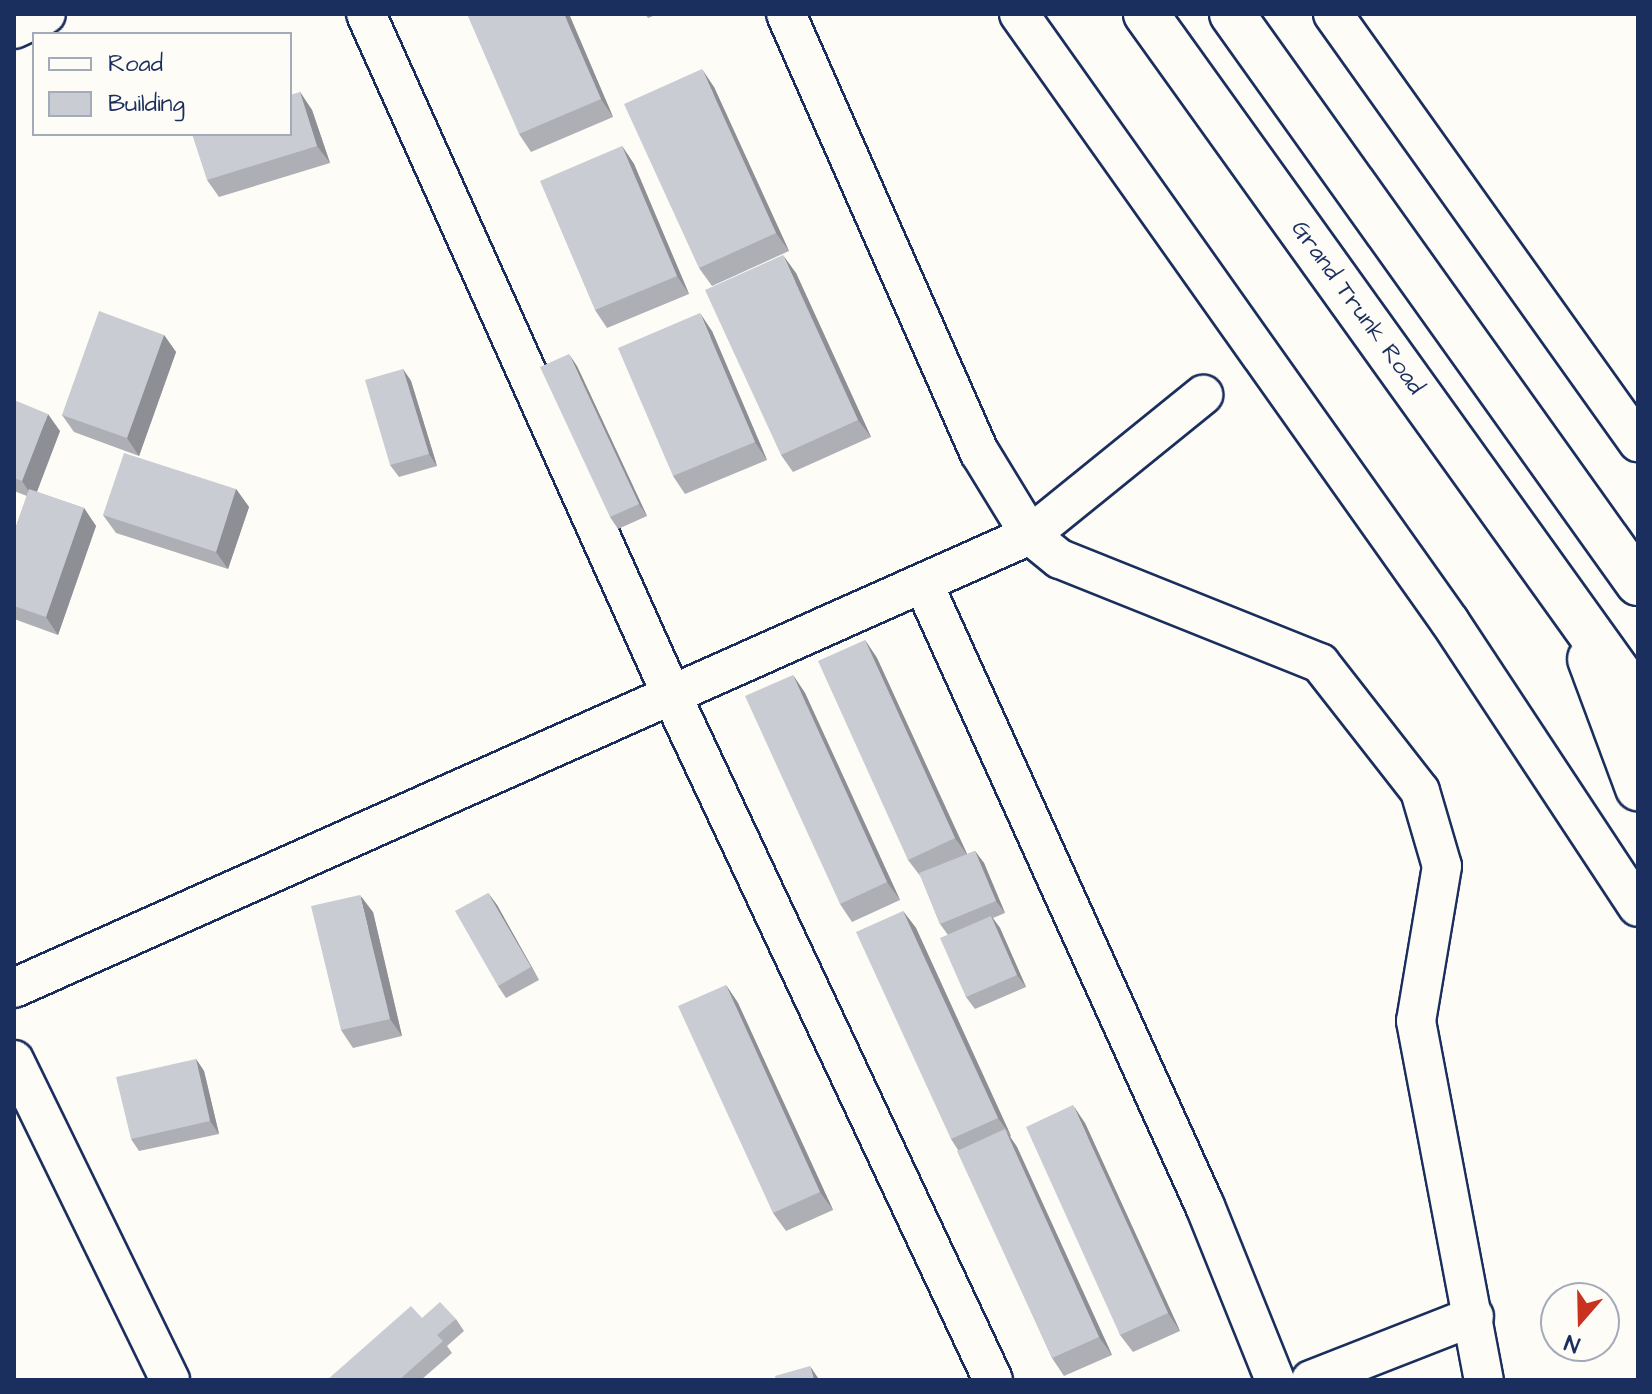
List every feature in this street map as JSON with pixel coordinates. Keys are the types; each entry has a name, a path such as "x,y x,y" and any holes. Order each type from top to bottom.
{"highway":[{"name":"Grand Trunk Road","path":"1146,14 1638,700"},
{"path":"1232,14 1631,571"},
{"name":"Grand Trunk Road","path":"1568,602 1638,788"}],"street":[{"path":"14,29 46,14"},
{"path":"366,14 673,698 993,1380"},
{"path":"786,14 980,453 1030,535 1060,559 1320,663 1420,791 1442,866 1416,1021 1484,1380"},
{"path":"1019,14 1450,622 1638,907"},
{"path":"1333,14 1638,442"},
{"path":"14,988 673,698 1030,535 1203,395"},
{"path":"923,583 1198,1191 1275,1380"},
{"path":"14,1060 170,1380"},
{"path":"1311,1380 1474,1316"}],"building":[{"path":"467,14 564,14 601,99 519,134"},
{"path":"702,69 776,233 699,268 624,104"},
{"path":"300,92 317,146 207,180 193,136 292,136 292,94"},
{"path":"622,146 677,276 595,310 540,181"},
{"path":"783,255 858,420 781,455 705,290"},
{"path":"99,311 164,335 127,438 62,415"},
{"path":"700,313 755,442 673,476 618,348"},
{"path":"569,354 639,504 610,517 540,367"},
{"path":"403,369 429,454 390,465 365,380"},
{"path":"14,400 48,414 22,481 14,478"},
{"path":"124,453 236,489 216,552 103,515"},
{"path":"29,489 84,508 46,617 14,606 14,532"},
{"path":"865,640 955,838 908,860 818,661"},
{"path":"793,675 887,882 840,904 745,696"},
{"path":"975,851 996,901 940,924 919,873"},
{"path":"488,893 531,967 498,986 455,911"},
{"path":"360,895 390,1019 341,1030 311,906"},
{"path":"903,911 998,1118 951,1139 856,932"},
{"path":"991,916 1017,975 966,997 940,938"},
{"path":"726,985 820,1192 773,1213 678,1006"},
{"path":"196,1059 210,1121 131,1139 116,1077"},
{"path":"1073,1105 1168,1313 1120,1335 1026,1127"},
{"path":"1005,1129 1099,1337 1052,1358 957,1151"},
{"path":"440,1302 456,1319 437,1335 443,1341 399,1380 327,1380 411,1306 422,1318"},
{"path":"810,1366 814,1380 776,1380 775,1376"}]}
